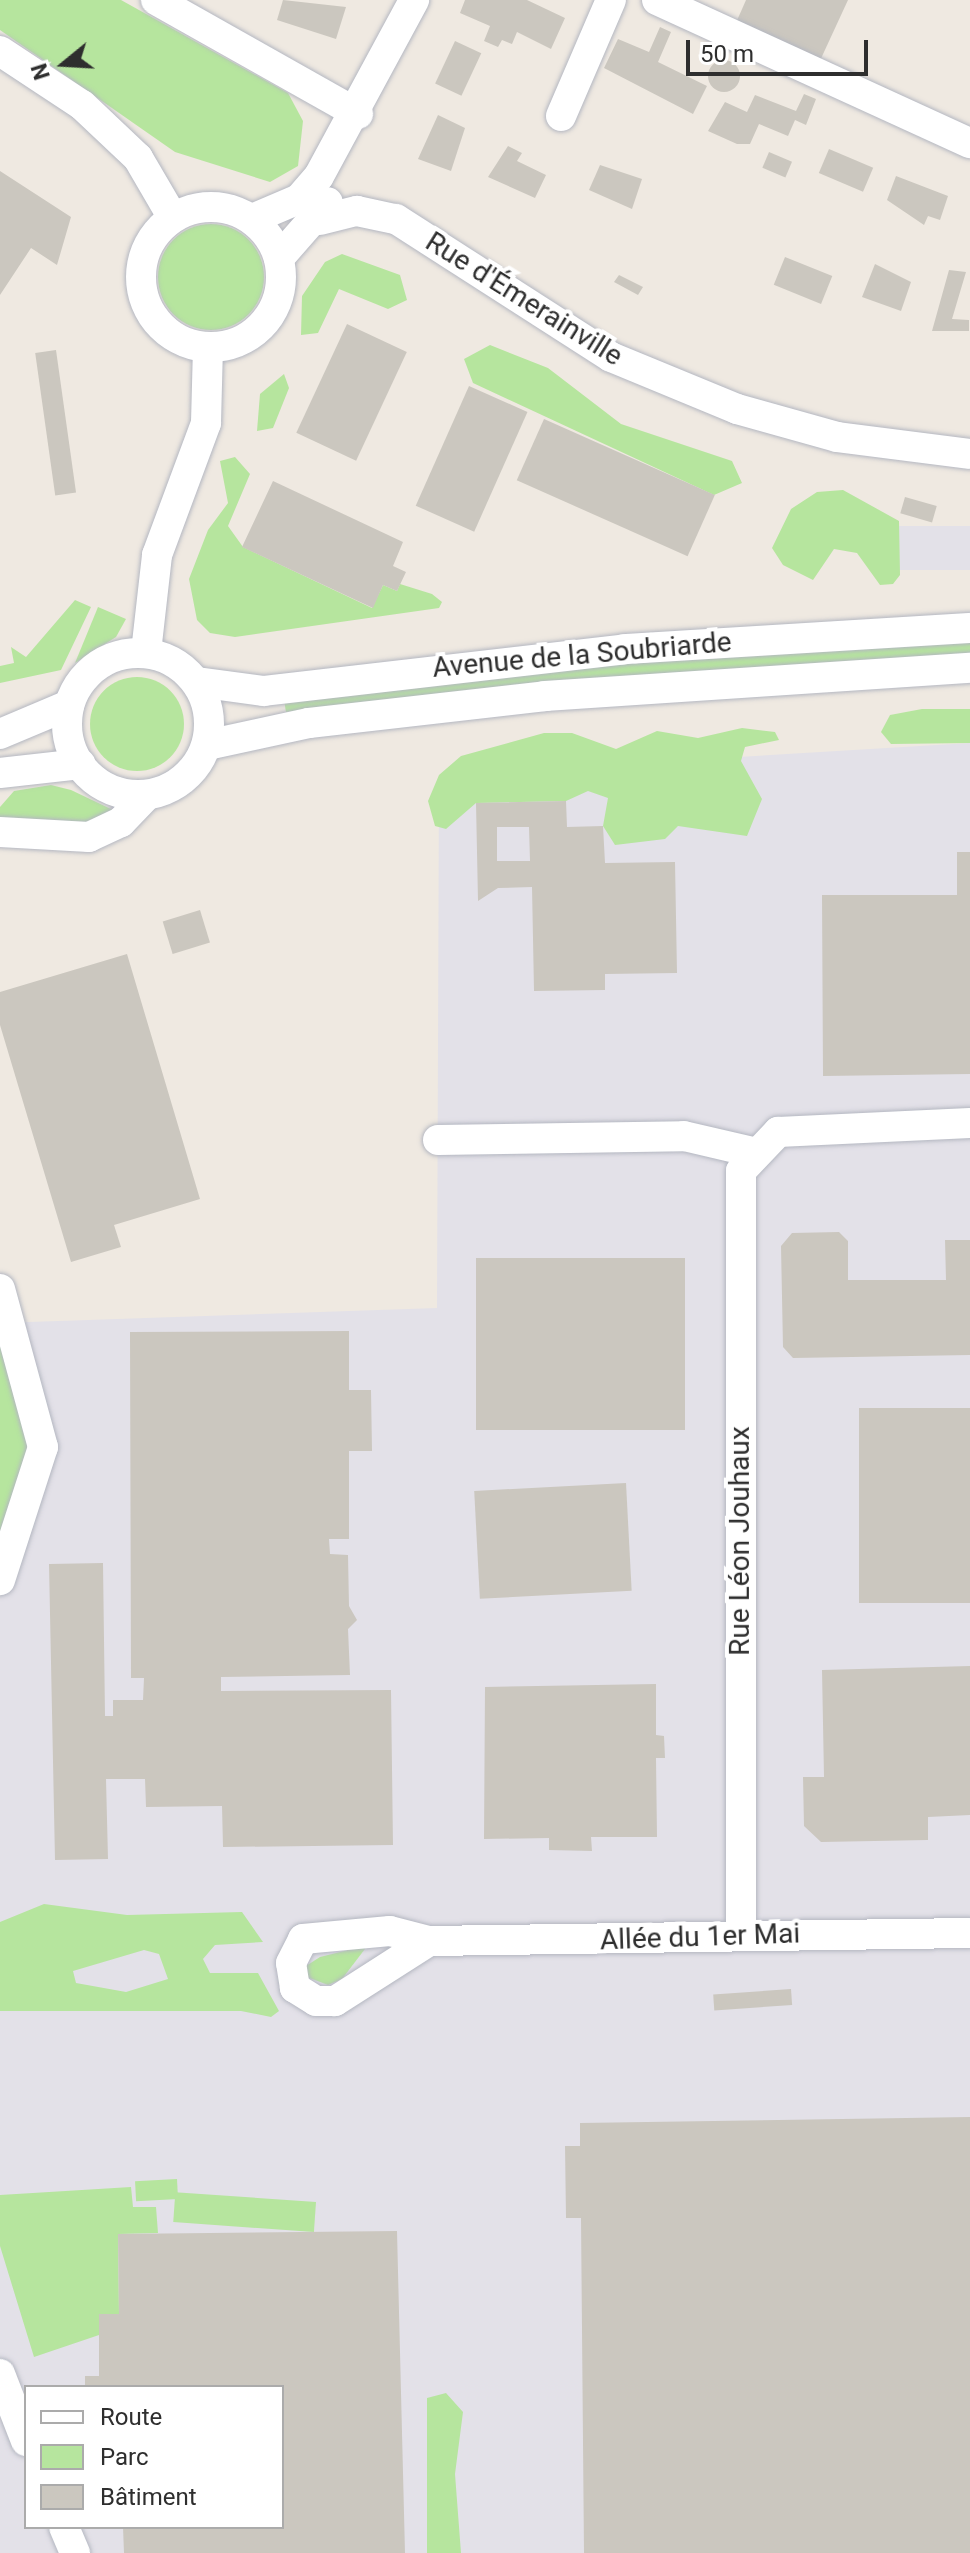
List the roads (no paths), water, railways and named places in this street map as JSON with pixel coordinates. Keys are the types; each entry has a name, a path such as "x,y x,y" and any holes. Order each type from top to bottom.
{"street":[{"path":"156,0 358,114"},
{"path":"252,219 299,199 358,114 414,0"},
{"path":"561,116 611,0"},
{"path":"657,0 970,143"},
{"path":"0,51 82,105 138,158 173,218"},
{"path":"279,258 320,220 358,142 358,114"},
{"path":"338,181 357,211"},
{"path":"213,206 252,219 279,258 279,296 269,317 252,334 208,347 165,330 142,291 146,249 173,218 213,206"},
{"name":"Rue d'Émerainville","path":"320,220 357,211 396,219 555,325 676,386 837,437 970,454"},
{"path":"146,652 157,555 206,423 208,347"},
{"name":"Avenue de la Soubriarde","path":"197,682 264,691 625,649 970,628"},
{"path":"0,832 89,837 121,822 147,795 184,779 207,745 210,723 197,682 175,662 146,652 126,653 90,671 69,705 67,725 80,764 117,792 147,795"},
{"name":"Avenue de la Soubriarde","path":"207,745 309,723 545,696 970,668"},
{"path":"0,734 69,705"},
{"path":"0,773 80,764"},
{"path":"438,1140 684,1136 753,1152 778,1132 817,1125 970,1123"},
{"name":"Rue Léon Jouhaux","path":"741,1934 738,1199 741,1171 753,1152"},
{"path":"0,1289 43,1447 0,1580"},
{"name":"Allée du 1er Mai","path":"429,1941 970,1933"},
{"path":"0,2374 24,2436"},
{"path":"65,2529 75,2553"}]}
